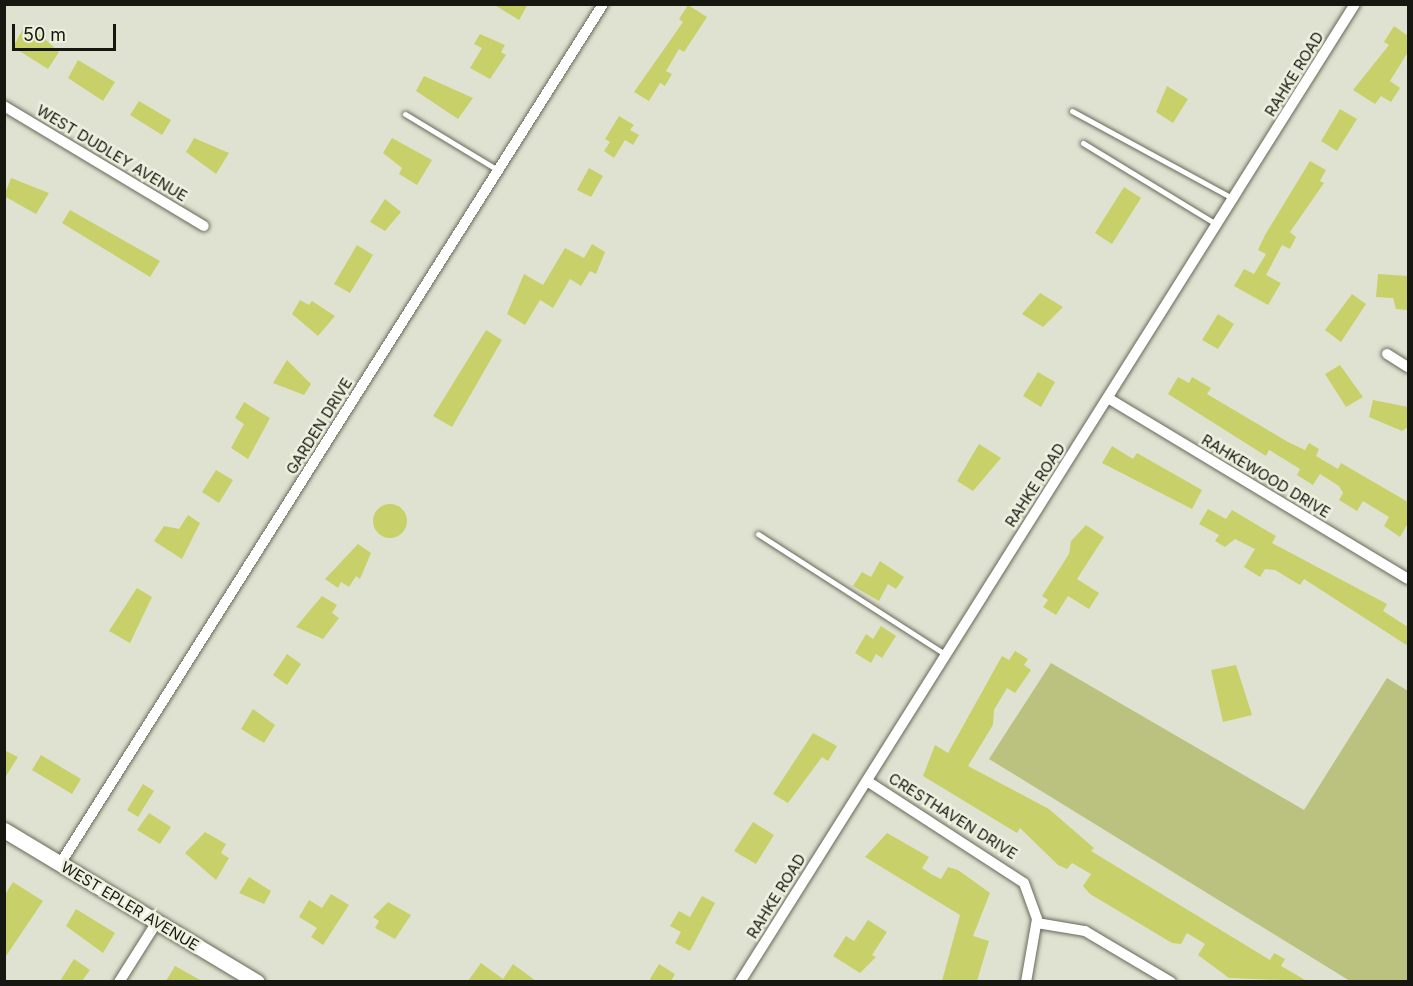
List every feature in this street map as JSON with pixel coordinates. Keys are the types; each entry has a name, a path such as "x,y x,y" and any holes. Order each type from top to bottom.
{"street":[{"name":"GARDEN DRIVE","path":"60,864 603,4"},
{"name":"RAHKE ROAD","path":"740,981 1355,4"},
{"name":"WEST DUDLEY AVENUE","path":"4,106 204,226"},
{"path":"1387,354 1408,367"},
{"name":"RAHKEWOOD DRIVE","path":"1108,398 1408,579"},
{"name":"CRESTHAVEN DRIVE","path":"867,780 1014,873 1031,895 1036,923 1026,981"},
{"name":"WEST EPLER AVENUE","path":"6,834 256,981"},
{"path":"119,981 157,922"},
{"path":"1036,923 1080,928 1171,981"}],"lane":[{"path":"1072,111 1234,198"},
{"path":"405,114 498,170"},
{"path":"1083,143 1217,225"},
{"path":"758,534 945,654"}],"green space":[{"path":"1051,663 1304,810 1387,678 1408,691 1408,981 1350,981 989,759"}],"building":[{"path":"493,4 528,4 519,20"},
{"path":"688,5 707,17 684,52 679,49 666,71 672,74 665,86 660,83 649,101 634,92 683,22 679,19"},
{"path":"1394,26 1408,36 1408,52 1390,81 1400,88 1391,102 1381,96 1375,104 1353,90 1389,45 1384,42"},
{"path":"23,29 32,35 35,30 59,52 48,69 13,47"},
{"path":"480,34 505,45 501,52 506,55 490,79 470,68 482,48 474,44"},
{"path":"78,60 115,82 103,101 68,78"},
{"path":"424,76 473,98 458,119 416,91"},
{"path":"1167,86 1188,99 1173,123 1156,112"},
{"path":"139,101 171,120 162,135 130,115"},
{"path":"1340,109 1357,119 1337,151 1321,141"},
{"path":"619,116 634,125 630,130 639,135 633,145 625,140 614,158 604,151 610,142 605,139"},
{"path":"194,138 229,153 216,174 186,152"},
{"path":"392,138 432,160 417,185 399,174 402,168 383,153"},
{"path":"1310,161 1326,170 1320,181 1324,183 1290,232 1296,237 1290,249 1282,245 1266,275 1281,283 1268,305 1234,286 1244,269 1254,274 1266,254 1258,250 1265,235"},
{"path":"589,168 603,176 591,197 577,190"},
{"path":"11,178 49,193 36,214 4,196"},
{"path":"1124,187 1141,198 1112,244 1095,233"},
{"path":"385,199 401,212 385,231 370,222"},
{"path":"70,210 160,261 150,277 62,223"},
{"path":"592,244 605,252 596,274 590,271 581,286 570,279 553,308 540,300 525,325 507,314 524,274 543,285 565,248 584,258"},
{"path":"357,245 373,255 350,293 334,284"},
{"path":"1378,274 1408,276 1408,310 1396,309 1393,298 1376,297"},
{"path":"1040,293 1063,307 1043,327 1022,314"},
{"path":"1352,294 1366,304 1341,342 1325,330"},
{"path":"300,300 309,305 312,301 335,316 318,336 292,314"},
{"path":"1218,314 1234,324 1218,349 1202,340"},
{"path":"486,330 502,340 452,427 433,416"},
{"path":"287,360 311,384 304,395 273,383"},
{"path":"1340,365 1363,397 1346,407 1325,374"},
{"path":"1038,372 1055,382 1041,407 1023,396"},
{"path":"1178,377 1189,383 1192,377 1211,388 1207,394 1288,442 1305,450 1309,443 1319,449 1316,456 1338,469 1341,463 1408,502 1408,523 1400,537 1384,526 1389,517 1363,501 1357,511 1339,500 1343,493 1339,486 1320,474 1313,485 1297,475 1300,469 1269,450 1266,456 1168,394"},
{"path":"1373,400 1408,407 1408,427 1402,431 1369,417"},
{"path":"244,402 270,418 248,459 231,448 244,424 235,418"},
{"path":"979,444 1001,458 973,491 957,481"},
{"path":"1112,446 1133,459 1137,453 1202,490 1192,509 1102,463"},
{"path":"216,470 233,480 219,503 202,492"},
{"path":"390,504 402,509 407,521 402,533 390,538 378,533 373,521 378,509"},
{"path":"1208,509 1226,519 1232,510 1276,536 1272,543 1387,604 1383,611 1408,627 1408,646 1304,579 1300,585 1275,570 1265,569 1260,577 1244,567 1255,549 1235,539 1225,547 1215,541 1219,535 1199,524"},
{"path":"188,515 200,523 182,559 154,541 164,526 179,529"},
{"path":"1086,525 1104,537 1077,579 1099,593 1089,609 1068,596 1056,615 1043,607 1048,600 1042,596 1069,554 1071,541"},
{"path":"358,544 371,553 360,579 356,576 349,587 341,582 338,588 325,579"},
{"path":"880,561 904,577 896,589 888,584 879,601 853,586 862,572 871,577"},
{"path":"137,588 152,597 130,643 109,631"},
{"path":"322,596 337,605 332,613 339,618 323,639 296,627"},
{"path":"881,626 896,636 882,658 876,654 871,663 855,653 866,634 873,639"},
{"path":"1015,651 1028,659 1024,665 1031,670 1015,693 1007,688 994,710 993,725 968,766 1049,809 1094,848 1091,851 1270,960 1274,953 1285,959 1281,966 1307,981 1229,978 1198,955 1205,944 1187,933 1181,944 1172,943 1090,894 1083,886 1091,874 1072,863 1067,869 1058,865 1020,828 1017,833 923,776 935,745 948,753 1002,656 1009,660"},
{"path":"287,654 301,664 287,685 273,675"},
{"path":"1236,665 1252,715 1223,722 1211,670"},
{"path":"253,709 275,725 264,743 241,729"},
{"path":"813,733 837,746 828,761 822,757 788,803 773,794"},
{"path":"4,750 18,757 4,779"},
{"path":"41,755 81,779 72,794 32,770"},
{"path":"143,784 154,791 138,817 127,810"},
{"path":"149,813 171,827 160,844 137,830"},
{"path":"753,822 774,835 756,864 734,851"},
{"path":"205,832 226,844 221,853 229,858 216,880 185,853"},
{"path":"887,833 929,857 922,868 931,874 941,879 948,867 958,870 990,893 973,936 989,941 977,981 942,981 960,915 865,857"},
{"path":"249,877 271,891 264,904 239,893"},
{"path":"13,882 43,901 4,959 4,896"},
{"path":"331,894 349,905 323,945 311,937 317,928 299,917 309,900 322,908"},
{"path":"702,896 715,903 690,951 675,943 681,932 670,926 679,911 690,917"},
{"path":"388,902 411,915 395,939 375,928 379,921 373,917"},
{"path":"76,909 115,933 103,953 66,926"},
{"path":"868,920 887,932 872,955 876,957 860,973 833,956 846,936 854,941"},
{"path":"74,959 90,970 82,981 60,981"},
{"path":"481,963 503,979 513,964 536,981 468,981"},
{"path":"659,964 675,974 671,981 649,981"},
{"path":"175,966 202,981 166,981"}]}
